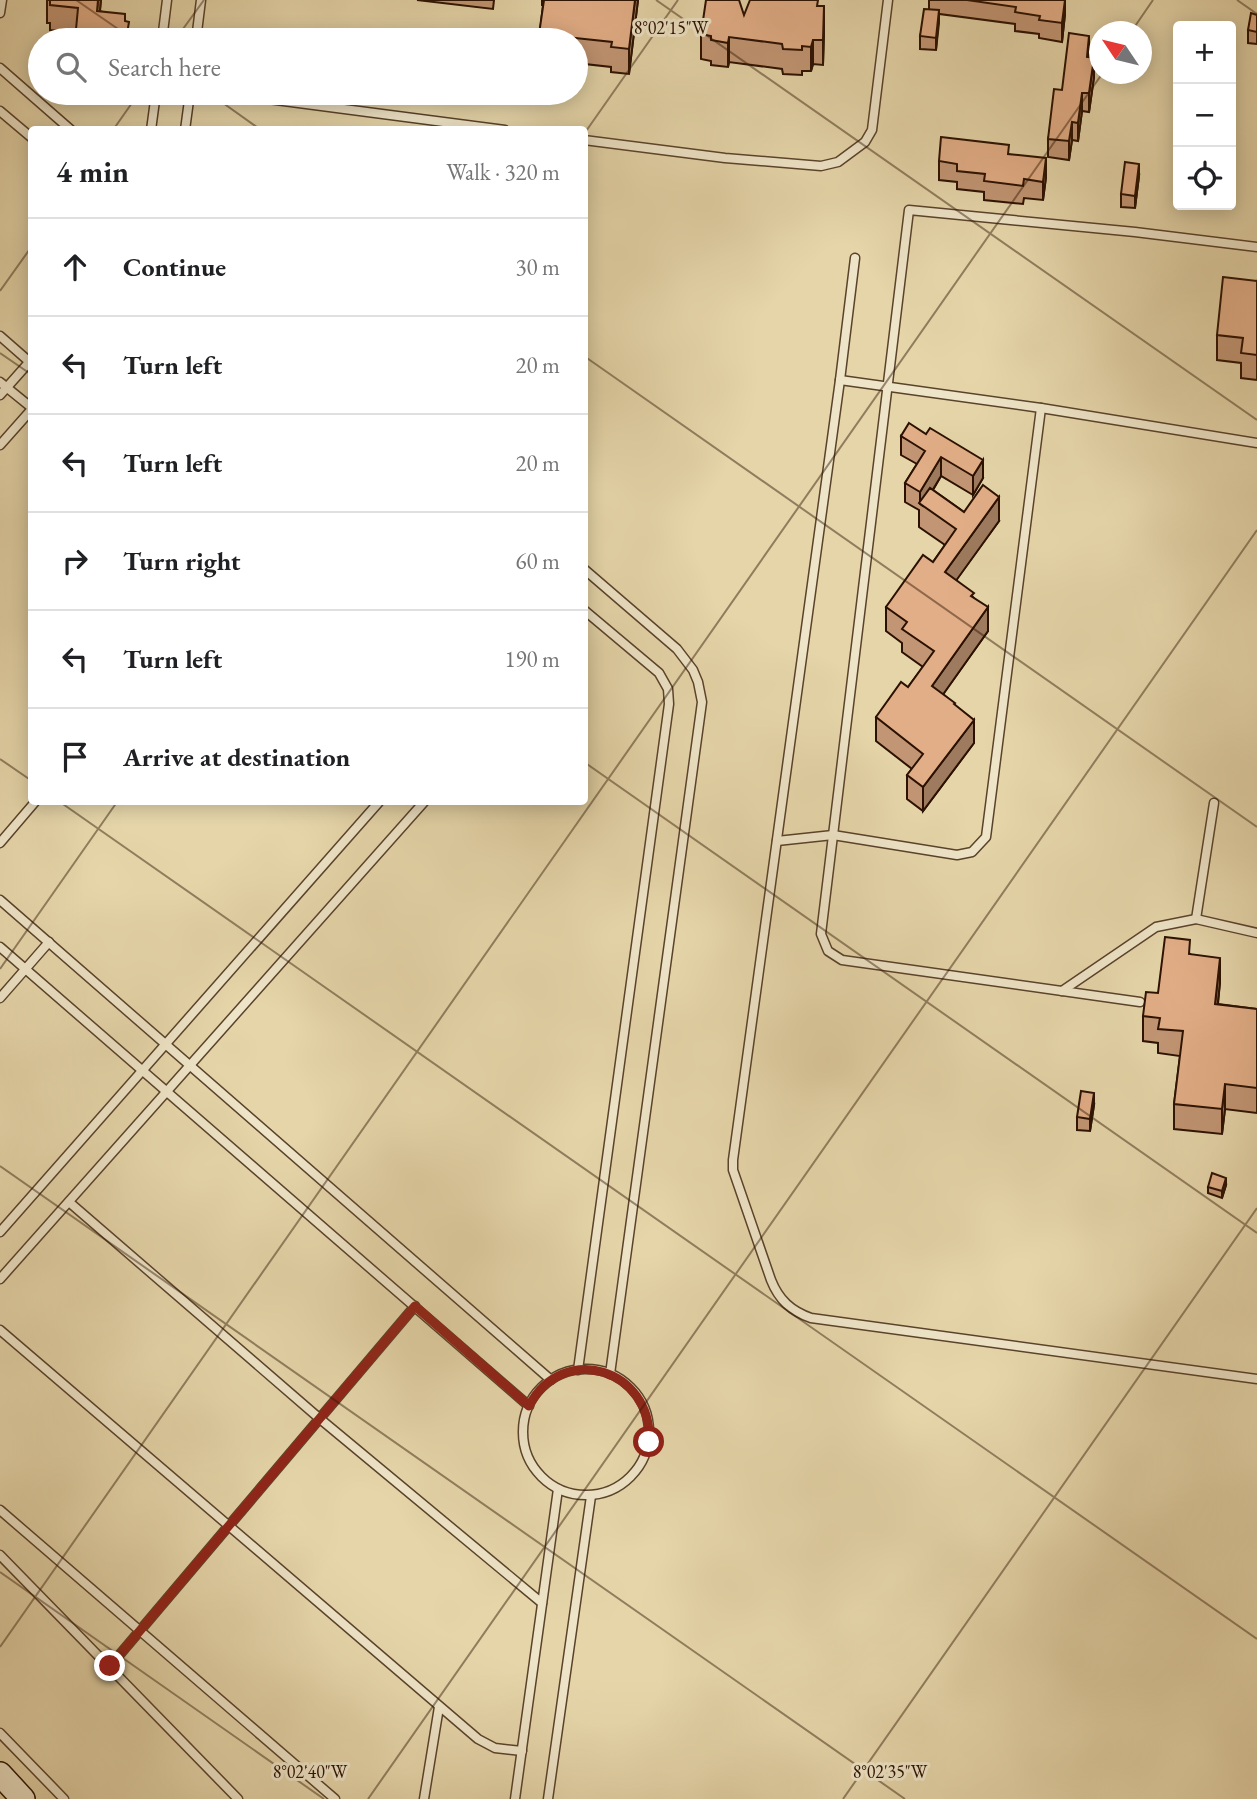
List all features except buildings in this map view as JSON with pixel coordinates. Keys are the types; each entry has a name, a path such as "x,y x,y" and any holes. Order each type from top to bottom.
{"street":[{"path":"0,1774 23,1799"}],"lane":[{"path":"0,13 2,0"},
{"path":"164,28 167,0"},
{"path":"198,28 201,0"},
{"path":"588,141 726,158 821,166 838,162 865,142 872,130 888,0"},
{"path":"0,68 28,92"},
{"path":"42,105 66,126"},
{"path":"152,126 154,105"},
{"path":"186,126 188,105"},
{"path":"314,105 474,126"},
{"path":"0,111 28,135"},
{"path":"1140,1002 842,960 828,951 821,934 909,210 1257,247"},
{"path":"855,258 841,380 733,1160 733,1170 771,1280 782,1300 790,1308 811,1318 1257,1379"},
{"path":"0,336 28,359"},
{"path":"0,396 3,385 28,364"},
{"path":"841,380 1041,408 1257,443"},
{"path":"3,385 28,406"},
{"path":"777,841 833,835 957,855 972,852 986,837 1041,408"},
{"path":"0,445 28,414"},
{"path":"588,572 677,649 693,670 702,702 610,1374"},
{"path":"578,1370 669,704 668,689 659,673 588,613"},
{"path":"1196,919 1214,803"},
{"path":"0,843 32,805"},
{"path":"0,1232 376,805"},
{"path":"0,1279 421,805"},
{"path":"0,900 551,1380"},
{"path":"1062,991 1156,927 1196,919 1257,933"},
{"path":"0,998 49,942"},
{"path":"0,947 529,1406"},
{"path":"69,1202 319,1418 542,1603"},
{"path":"110,1666 415,1306"},
{"path":"0,1330 439,1707 486,1744 507,1751 522,1751"},
{"path":"578,1370 610,1374 630,1387 638,1396 648,1418 649,1442 646,1454 633,1474 614,1489 591,1496 558,1489 539,1474 527,1454 523,1430 529,1406 538,1392 551,1380 578,1370"},
{"path":"515,1799 558,1489"},
{"path":"548,1799 591,1496"},
{"path":"0,1510 335,1799"},
{"path":"0,1555 238,1799"},
{"path":"424,1799 439,1707"},
{"path":"0,1733 64,1799"}],"route":[{"path":"110,1666 415,1306 529,1406 544,1385 568,1372 586,1369 602,1371 621,1380 638,1396 644,1406 648,1418 649,1442"}]}
